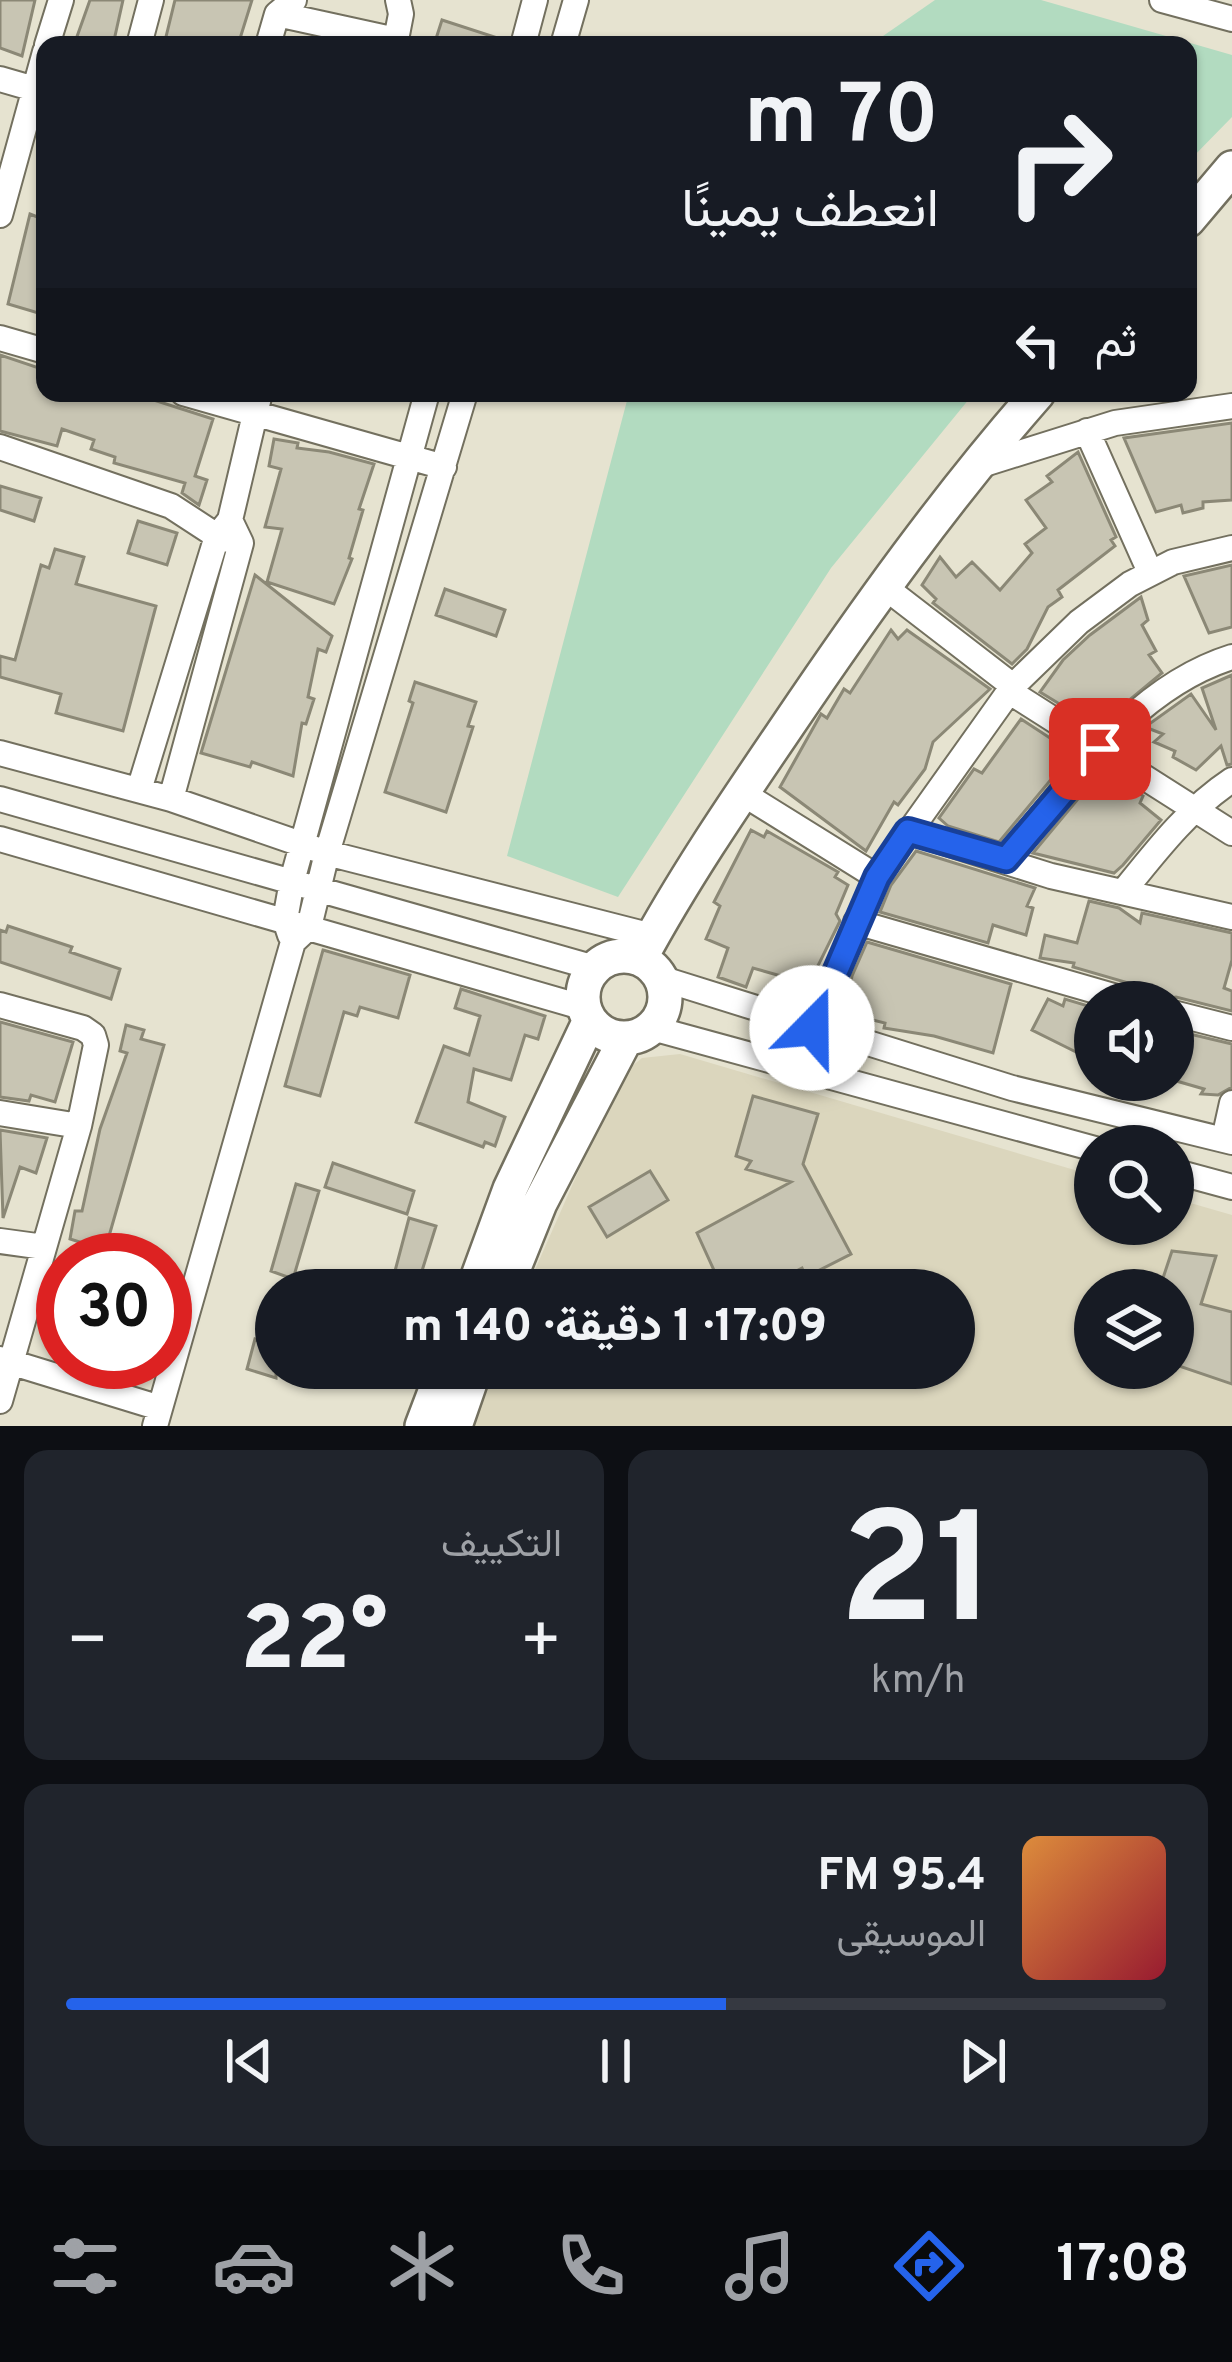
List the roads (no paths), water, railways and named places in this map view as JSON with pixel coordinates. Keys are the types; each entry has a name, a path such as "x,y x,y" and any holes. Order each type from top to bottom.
{"main road":[{"path":"1197,209 1232,168"},
{"path":"513,1269 540,1203 639,1033 664,1004 651,958 742,793 882,585 972,468 1030,402"},
{"path":"480,1269 588,1014 585,987 595,968 616,957 651,958"},
{"path":"588,1014 612,1036 639,1033"},
{"path":"422,1426 436,1389"},
{"path":"455,1426 468,1389"}],"street":[{"path":"50,36 61,0"},
{"path":"141,36 151,0"},
{"path":"397,36 398,0"},
{"path":"526,36 536,0"},
{"path":"566,36 576,0"},
{"path":"1162,0 1232,20"},
{"path":"272,36 285,7 374,36"},
{"path":"0,79 36,90"},
{"path":"0,214 36,100"},
{"path":"0,338 36,348"},
{"path":"296,930 292,881 425,402"},
{"path":"6,1361 158,1417 296,930 318,889 462,402"},
{"path":"171,799 256,404 444,467"},
{"path":"972,468 1087,431 1232,406"},
{"path":"1087,431 1150,572"},
{"path":"0,447 171,506 229,533"},
{"path":"139,790 229,533"},
{"path":"812,1028 877,877 1012,686 1079,622 1150,572 1232,548"},
{"path":"882,585 1012,686 1018,697 1232,833"},
{"path":"1006,859 1100,749 1161,691 1202,667 1232,657"},
{"path":"0,753 171,799 651,958 812,1028 1012,1088 1228,1140 1232,1103"},
{"path":"1123,892 1196,808 1232,780"},
{"path":"742,793 877,877"},
{"path":"0,799 595,968"},
{"path":"908,831 1051,876 1232,917"},
{"path":"0,839 588,1014"},
{"path":"856,922 1074,985"},
{"path":"0,1005 93,1035 95,1058 48,1233"},
{"path":"1194,1018 1232,1028"},
{"path":"639,1033 1074,1144"},
{"path":"0,1112 79,1126"},
{"path":"1194,1177 1232,1187"},
{"path":"0,1240 36,1246"},
{"path":"0,1401 6,1361 36,1271"}]}
